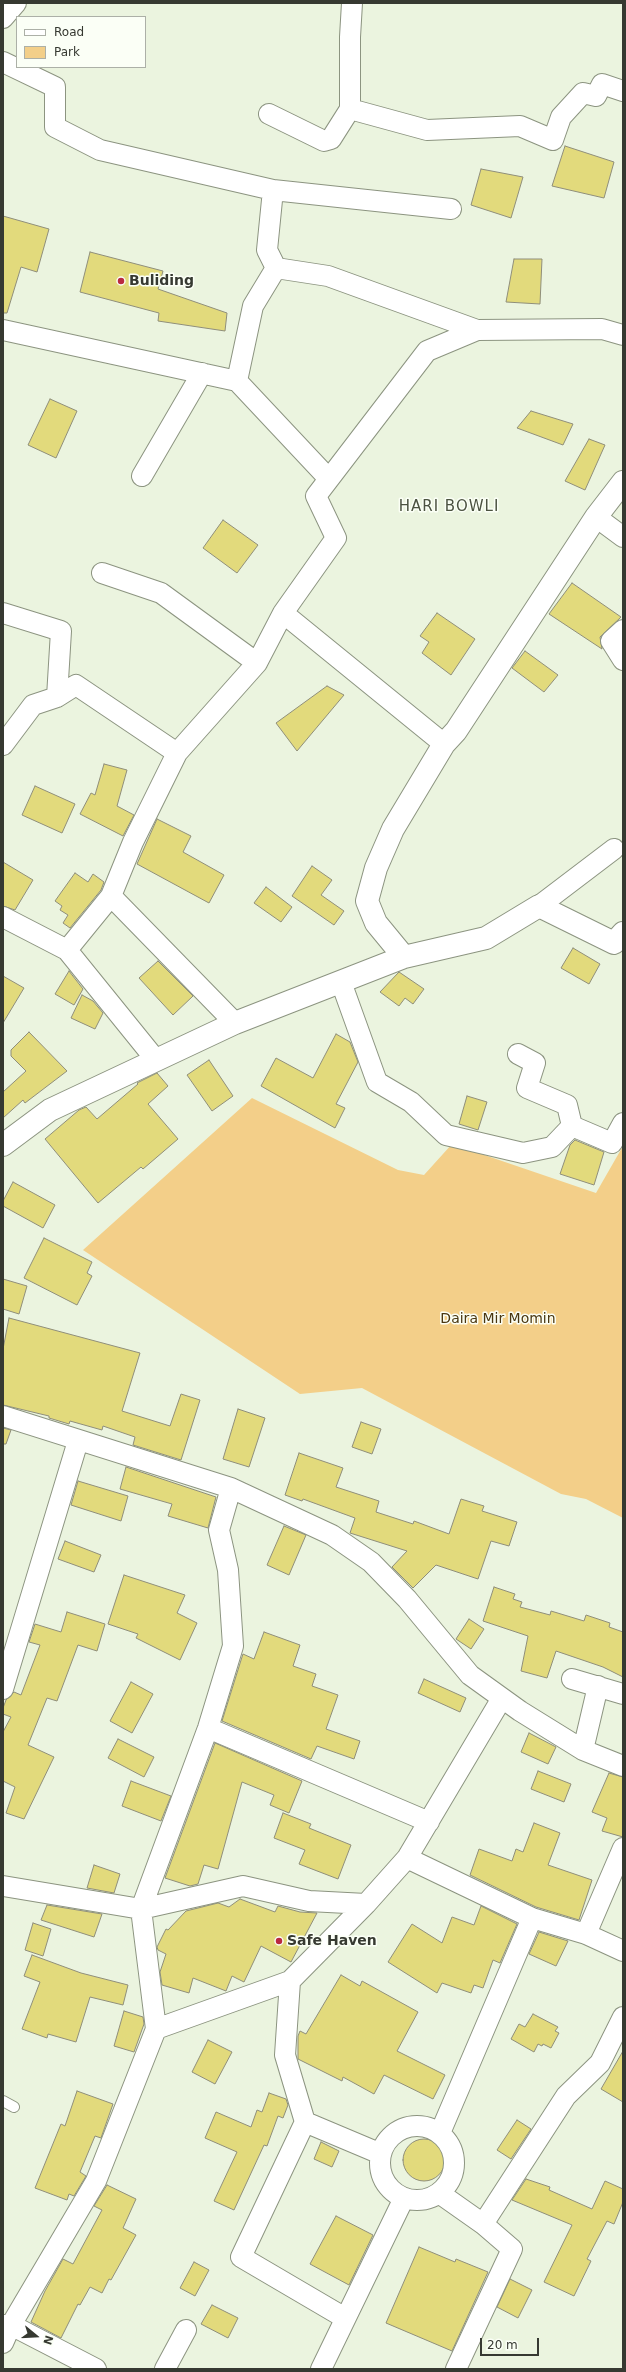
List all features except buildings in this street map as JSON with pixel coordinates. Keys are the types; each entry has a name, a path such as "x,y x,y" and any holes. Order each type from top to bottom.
{"street":[{"path":"3,18 16,3"},
{"path":"269,114 324,141 331,139 350,109 350,37 352,3"},
{"path":"3,62 55,86 56,127 100,150 273,190 451,209"},
{"path":"350,109 427,130 520,126 553,140 561,117 583,93 596,96 602,84 623,91"},
{"path":"273,190 267,250 276,268"},
{"path":"276,268 328,276 477,330 602,329 623,335"},
{"path":"237,381 253,306 276,268"},
{"path":"3,330 237,381 329,479"},
{"path":"67,950 111,896 134,842 177,753 257,663 283,613 336,538 316,496 427,351 477,330"},
{"path":"142,476 202,373"},
{"path":"404,958 376,923 367,901 376,868 393,829 444,744 456,731 596,518 623,482"},
{"path":"596,518 623,537"},
{"path":"102,572 161,593 257,663"},
{"path":"3,613 62,632 57,697"},
{"path":"283,613 444,744"},
{"path":"623,630 611,641 623,660"},
{"path":"3,745 33,705 57,697 76,685 177,753"},
{"path":"3,1145 50,1110 235,1022 404,958 486,938 539,906 614,849"},
{"path":"111,896 235,1022"},
{"path":"539,906 614,943 623,933"},
{"path":"3,917 67,950 156,1060"},
{"path":"341,982 377,1082 411,1102 446,1135 523,1153 552,1148 572,1126"},
{"path":"518,1054 535,1063 527,1088 567,1105 572,1126"},
{"path":"572,1126 612,1143 623,1123"},
{"path":"3,1416 78,1441 231,1488 332,1535 371,1562 407,1599 470,1675 502,1698 583,1750 623,1766"},
{"path":"3,1689 78,1441"},
{"path":"3,2343 7,2325 96,2181 156,2029 141,1909 208,1728 233,1646 228,1570 219,1530 231,1488"},
{"path":"572,1679 623,1694"},
{"path":"583,1750 598,1686"},
{"path":"156,2029 290,1981 366,1904 407,1858 502,1698"},
{"path":"208,1728 429,1822"},
{"path":"586,1934 623,1848"},
{"path":"407,1858 532,1918 586,1934 623,1951"},
{"path":"3,1886 141,1909 243,1886 309,1901 366,1904"},
{"path":"440,2133 532,1918"},
{"path":"290,1981 285,2055 305,2122 241,2257 345,2318"},
{"path":"483,2224 566,2096 600,2063 623,2017"},
{"path":"305,2122 381,2154"},
{"path":"417,2125 430,2127 440,2133 453,2152 454,2163 452,2175 447,2185 439,2193 428,2199 416,2200 404,2198 390,2189 381,2176 381,2154 386,2142 394,2133 405,2127 417,2125"},
{"path":"439,2193 483,2224 512,2249 456,2369"},
{"path":"321,2369 404,2198"},
{"path":"7,2325 96,2369"},
{"path":"165,2369 186,2330"}],"lane":[{"path":"3,2101 14,2107"}],"green space":[{"name":"Daira Mir Momin","path":"252,1098 398,1170 424,1175 452,1144 596,1193 623,1146 623,1518 586,1499 561,1494 362,1388 300,1394 83,1250"}],"place":[{"name":"Buliding","path":"121,281"},
{"name":"Safe Haven","path":"279,1941"}],"district":[{"name":"HARI BOWLI","path":"449,507"}]}
